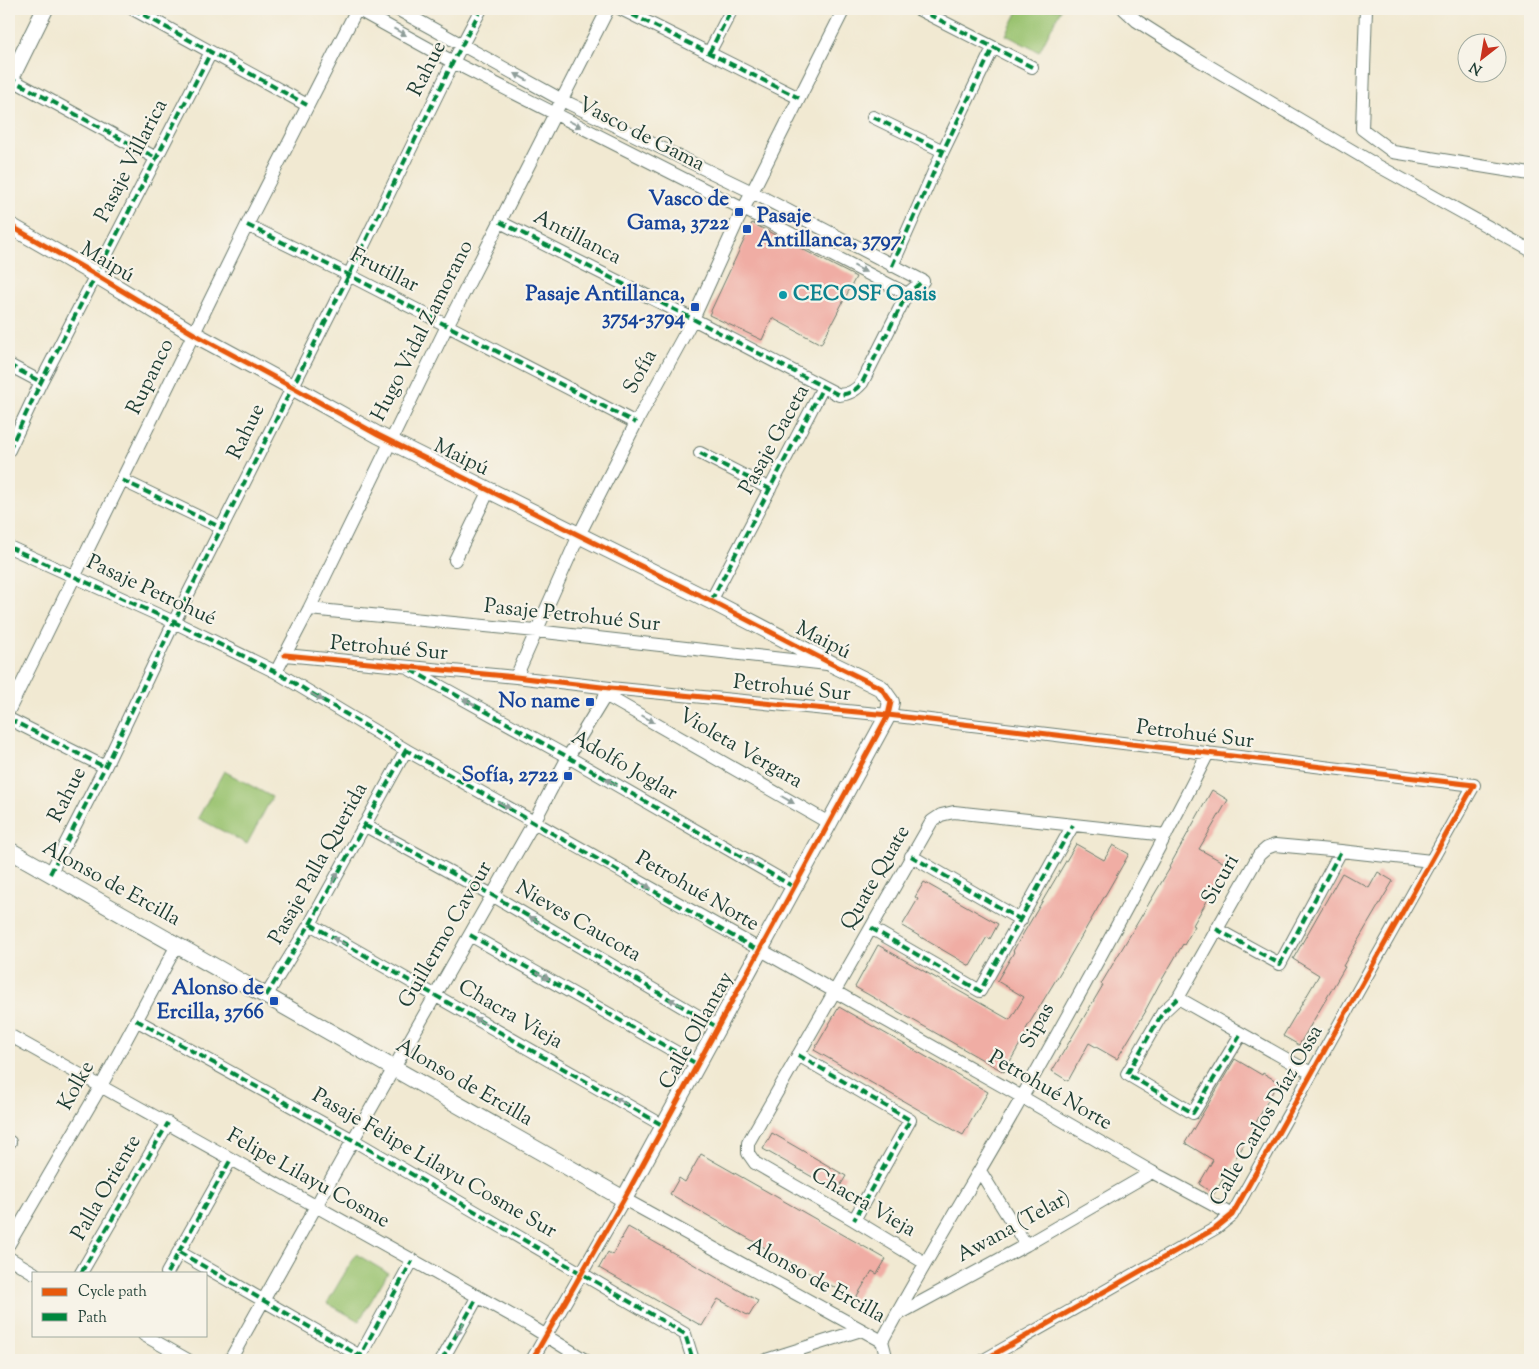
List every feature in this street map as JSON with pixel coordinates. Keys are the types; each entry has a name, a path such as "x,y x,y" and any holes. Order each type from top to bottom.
{"street":[{"path":"44,9 9,80 156,158"},
{"path":"133,9 307,106"},
{"name":"Vasco de Gama","path":"357,9 454,62 907,294"},
{"name":"Rupanco","path":"9,710 247,225 357,9"},
{"name":"Vasco de Gama","path":"397,9 562,100 752,192 923,281"},
{"name":"Rahue","path":"50,874 105,767 174,622 481,9"},
{"name":"Hugo Vidal Zamorano","path":"276,672 309,609 447,326 608,9"},
{"path":"621,9 799,98"},
{"path":"709,53 732,9"},
{"name":"Sofía","path":"516,677 579,535 636,423 693,319 752,192 844,9"},
{"path":"918,9 1032,67"},
{"path":"1124,9 1137,22 1192,56 1386,171 1530,250"},
{"path":"1366,9 1362,129 1393,152 1530,174"},
{"path":"892,266 943,151 993,48"},
{"name":"Pasaje Villarica","path":"9,450 13,433 211,52"},
{"path":"873,117 943,151"},
{"path":"1386,171 1393,152"},
{"name":"Antillanca","path":"500,222 823,387"},
{"name":"Maipú","path":"9,225 194,334 390,441 881,688 891,702 888,715"},
{"name":"Frutillar","path":"247,225 349,275 636,423"},
{"name":"Pasaje Gaceta","path":"711,601 823,387 838,395 855,390 862,383 907,294 923,281"},
{"path":"9,364 41,382"},
{"path":"700,453 770,489"},
{"path":"122,480 222,528"},
{"path":"455,560 489,490"},
{"name":"Pasaje Petrohué","path":"9,547 174,622 276,672"},
{"name":"Pasaje Petrohué Sur","path":"309,609 536,631 832,664"},
{"name":"Petrohué Sur","path":"285,655 516,677 608,691 888,715 1474,785"},
{"name":"Adolfo Joglar","path":"406,667 568,757 794,887"},
{"name":"Petrohué Norte","path":"276,672 406,750 1152,1172 1232,1215"},
{"name":"Guillermo Cavour","path":"230,1360 393,1068 534,822 568,757 608,691"},
{"name":"Violeta Vergara","path":"608,691 829,823"},
{"name":"Calle Ollantay","path":"532,1360 624,1199 888,715"},
{"path":"9,719 105,767"},
{"name":"Pasaje Palla Querida","path":"266,996 310,924 406,750"},
{"name":"Sipas","path":"882,1342 925,1263 1022,1097 1166,835 1208,753"},
{"name":"Calle Carlos Díaz Ossa","path":"984,1360 1216,1228 1232,1215 1474,785"},
{"name":"Quate Quate","path":"755,1163 748,1152 748,1143 932,822 942,815 954,812 1166,835"},
{"name":"Nieves Caucota","path":"364,825 492,895 717,1027"},
{"path":"871,928 980,991 1073,825"},
{"name":"Sicuri","path":"1241,1034 1194,1113 1127,1074 1163,1012 1178,998 1259,855 1267,848 1275,845 1342,850 1431,861"},
{"name":"Alonso de Ercilla","path":"9,850 624,1199 882,1342 887,1360"},
{"path":"1216,929 1280,964 1342,850"},
{"path":"911,856 1021,920"},
{"name":"Chacra Vieja","path":"310,924 664,1126"},
{"path":"470,935 697,1064"},
{"name":"Kolke","path":"9,1244 101,1086 177,945"},
{"path":"1178,998 1311,1073"},
{"name":"Pasaje Felipe Lilayu Cosme Sur","path":"136,1020 353,1140 684,1334 693,1360"},
{"name":"Felipe Lilayu Cosme","path":"9,1035 585,1360"},
{"path":"798,1055 910,1120 854,1220"},
{"name":"Palla Oriente","path":"82,1272 168,1123"},
{"path":"168,1272 231,1159"},
{"name":"Chacra Vieja","path":"755,1163 925,1263"},
{"path":"980,1171 1026,1245"},
{"name":"Awana (Telar)","path":"896,1316 1026,1245 1152,1172"},
{"path":"179,1252 360,1356 412,1261"},
{"path":"9,1258 32,1272"},
{"path":"442,1360 478,1298"},
{"path":"766,1360 861,1330"},
{"path":"146,1336 188,1360"}],"green space":[{"path":"1019,9 1061,9 1039,52 1006,35"},
{"path":"224,771 272,797 247,844 198,818"},
{"path":"356,1254 388,1273 359,1321 327,1303"}],"building":[{"name":"CECOSF Oasis","path":"752,223 856,277 821,344 772,318 762,340 709,315"},
{"path":"1212,790 1228,800 1199,849 1228,865 1193,925 1195,926 1117,1059 1089,1043 1068,1081 1052,1071 1170,868"},
{"path":"1076,844 1104,860 1113,845 1129,854 1026,1029 1028,1030 1004,1072 855,987 878,945 1010,1020 1024,997 997,981"},
{"path":"1378,872 1393,881 1299,1045 1283,1036 1319,975 1293,959 1342,873 1369,888"},
{"path":"924,882 998,924 990,939 987,937 970,966 902,926 918,899 915,897"},
{"path":"839,1007 988,1092 963,1135 814,1050"},
{"path":"1235,1059 1278,1082 1245,1143 1214,1194 1199,1184 1213,1160 1185,1143"},
{"path":"772,1133 846,1176 837,1191 763,1149"},
{"path":"701,1154 886,1259 877,1274 872,1271 855,1299 670,1194 679,1178 685,1182"},
{"path":"628,1227 758,1301 749,1316 718,1299 702,1326 599,1268 608,1252 612,1255"}],"marked path":[{"path":"133,9 307,105"},
{"path":"50,874 105,767 174,622 481,9"},
{"path":"621,9 799,98"},
{"path":"709,53 732,9"},
{"path":"918,9 1032,67"},
{"path":"892,266 943,151 993,48"},
{"path":"9,450 41,382 211,52"},
{"path":"9,78 156,158"},
{"path":"873,117 943,151"},
{"path":"500,222 839,395 852,392 862,383 907,294 923,281"},
{"path":"247,225 349,275 636,423"},
{"path":"9,365 41,382"},
{"path":"711,601 823,387"},
{"path":"700,453 770,489"},
{"path":"122,480 222,528"},
{"path":"9,547 174,622 276,672 406,750 759,951"},
{"path":"411,670 568,757 794,887"},
{"path":"9,719 105,767"},
{"path":"266,996 310,924 406,750"},
{"path":"364,825 492,895 717,1027"},
{"path":"871,928 980,991 1073,825"},
{"path":"1216,929 1280,964 1341,851"},
{"path":"911,856 1021,920"},
{"path":"310,924 664,1126"},
{"path":"470,935 697,1064"},
{"path":"1178,998 1163,1012 1127,1074 1193,1113 1241,1034"},
{"path":"136,1020 353,1140 685,1334 693,1360"},
{"path":"798,1055 910,1120 854,1220"},
{"path":"82,1272 168,1123"},
{"path":"168,1272 231,1159"},
{"path":"179,1252 360,1356 412,1261"},
{"path":"442,1360 477,1298"}],"cycle path":[{"path":"9,225 194,334 378,435 881,688 891,702 888,715 624,1199 532,1360"},
{"path":"285,655 888,715 1474,785 1232,1215 1216,1228 984,1360"}],"place":[{"name":"Vasco de Gama, 3722","path":"739,212"},
{"name":"Pasaje Antillanca, 3797","path":"747,229"},
{"name":"CECOSF Oasis","path":"783,295"},
{"name":"Pasaje Antillanca, 3754-3794","path":"695,307"},
{"name":"No name","path":"590,702"},
{"name":"Sofía, 2722","path":"568,776"},
{"name":"Alonso de Ercilla, 3766","path":"274,1001"}]}
